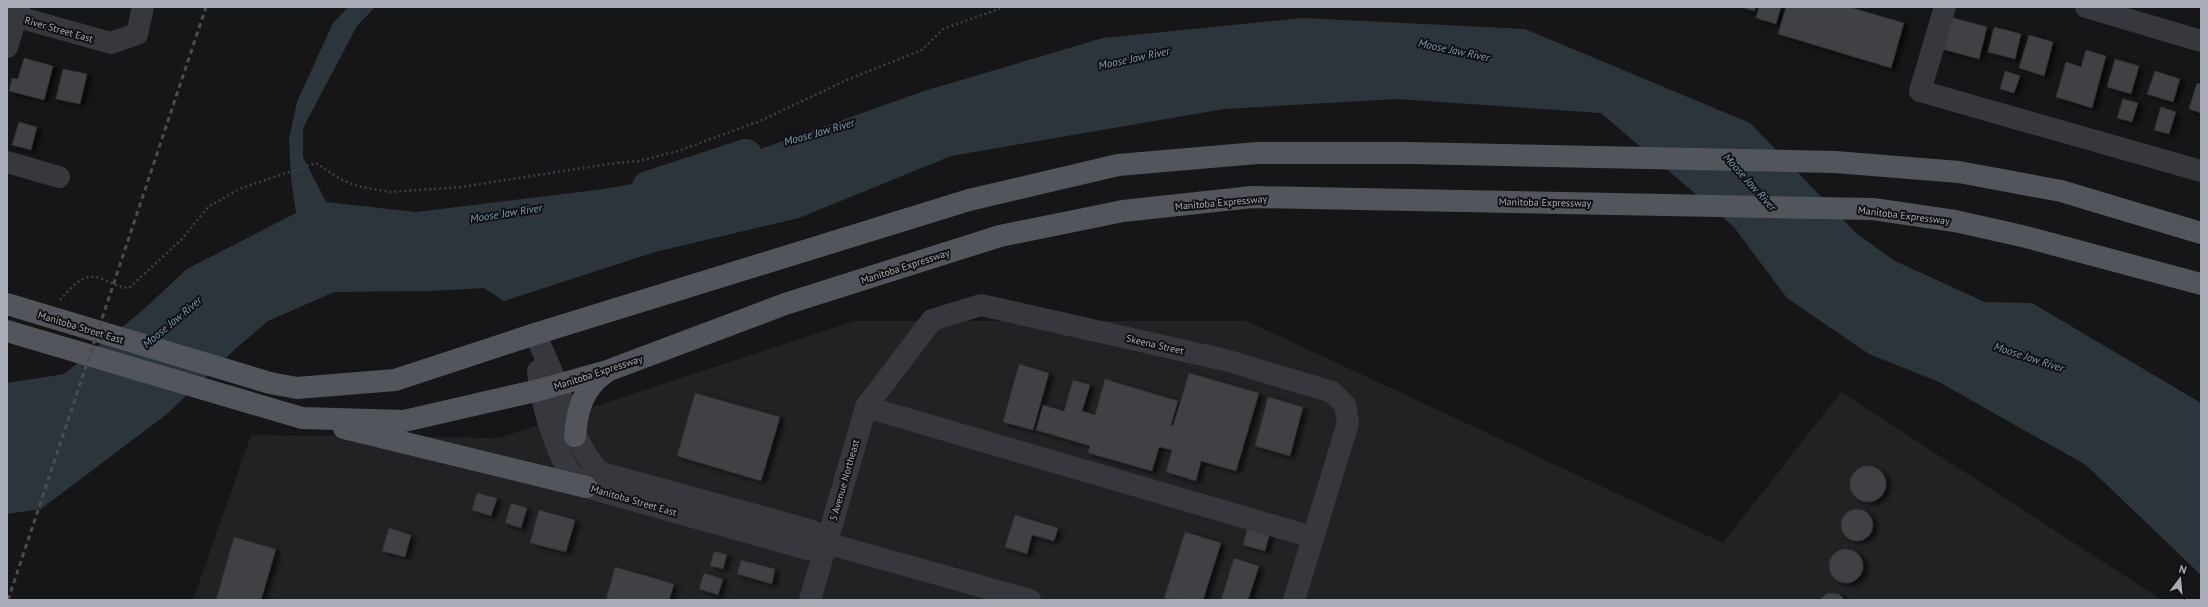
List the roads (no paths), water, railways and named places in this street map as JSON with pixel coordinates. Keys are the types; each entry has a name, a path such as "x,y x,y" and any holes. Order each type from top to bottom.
{"main road":[{"path":"536,334 969,200 1118,165 1257,152 1834,162 1959,172 2061,191 2201,233"},
{"name":"Manitoba Expressway","path":"7,331 302,418 404,421 548,388 607,371 785,304 1000,236 1123,211 1252,197 1873,209 1955,221 2022,236 2201,284"},
{"name":"Manitoba Street East","path":"7,304 44,317 270,383 297,388 395,380 536,334"},
{"path":"575,436 576,419 584,394 594,381 607,371"},
{"path":"302,418 586,487"}],"street":[{"name":"River Street East","path":"14,13 111,43 137,34 143,7"},
{"path":"1945,7 1920,91 2201,171"},
{"path":"2086,7 2201,40"},
{"path":"7,48 14,13"},
{"path":"7,162 59,178"},
{"name":"Skeena Street","path":"866,407 932,320 981,305 1225,360 1332,392 1345,404 1348,423 1294,600"},
{"name":"Manitoba Street East","path":"536,334 560,454 571,473 586,487 807,549 824,548 1030,600"},
{"name":"Manitoba Street East","path":"548,388 585,456 599,472 812,531 824,548"},
{"path":"866,407 1312,537"},
{"name":"5 Avenue Northeast","path":"810,600 866,407"}],"water":[{"path":"348,7 375,7 357,26 303,128 303,157 326,202 416,212 604,189 693,173 924,91 1103,38 1303,18 1525,29 1750,123 1857,234 1895,261 1985,302 2032,303 2201,403 2201,575 2086,465 1939,382 1869,354 1787,298 1733,226 1601,113 1397,99 1224,109 951,156 799,218 655,252 504,301 484,288 432,291 334,292 268,321 233,351 167,414 41,509 7,514 7,383 64,374 143,310 187,269 296,213 291,178 289,139 297,102 333,23"}],"waterway":[{"name":"Moose Jaw River","path":"648,187 746,155"}],"railway":[{"path":"8,600 206,7"}]}
